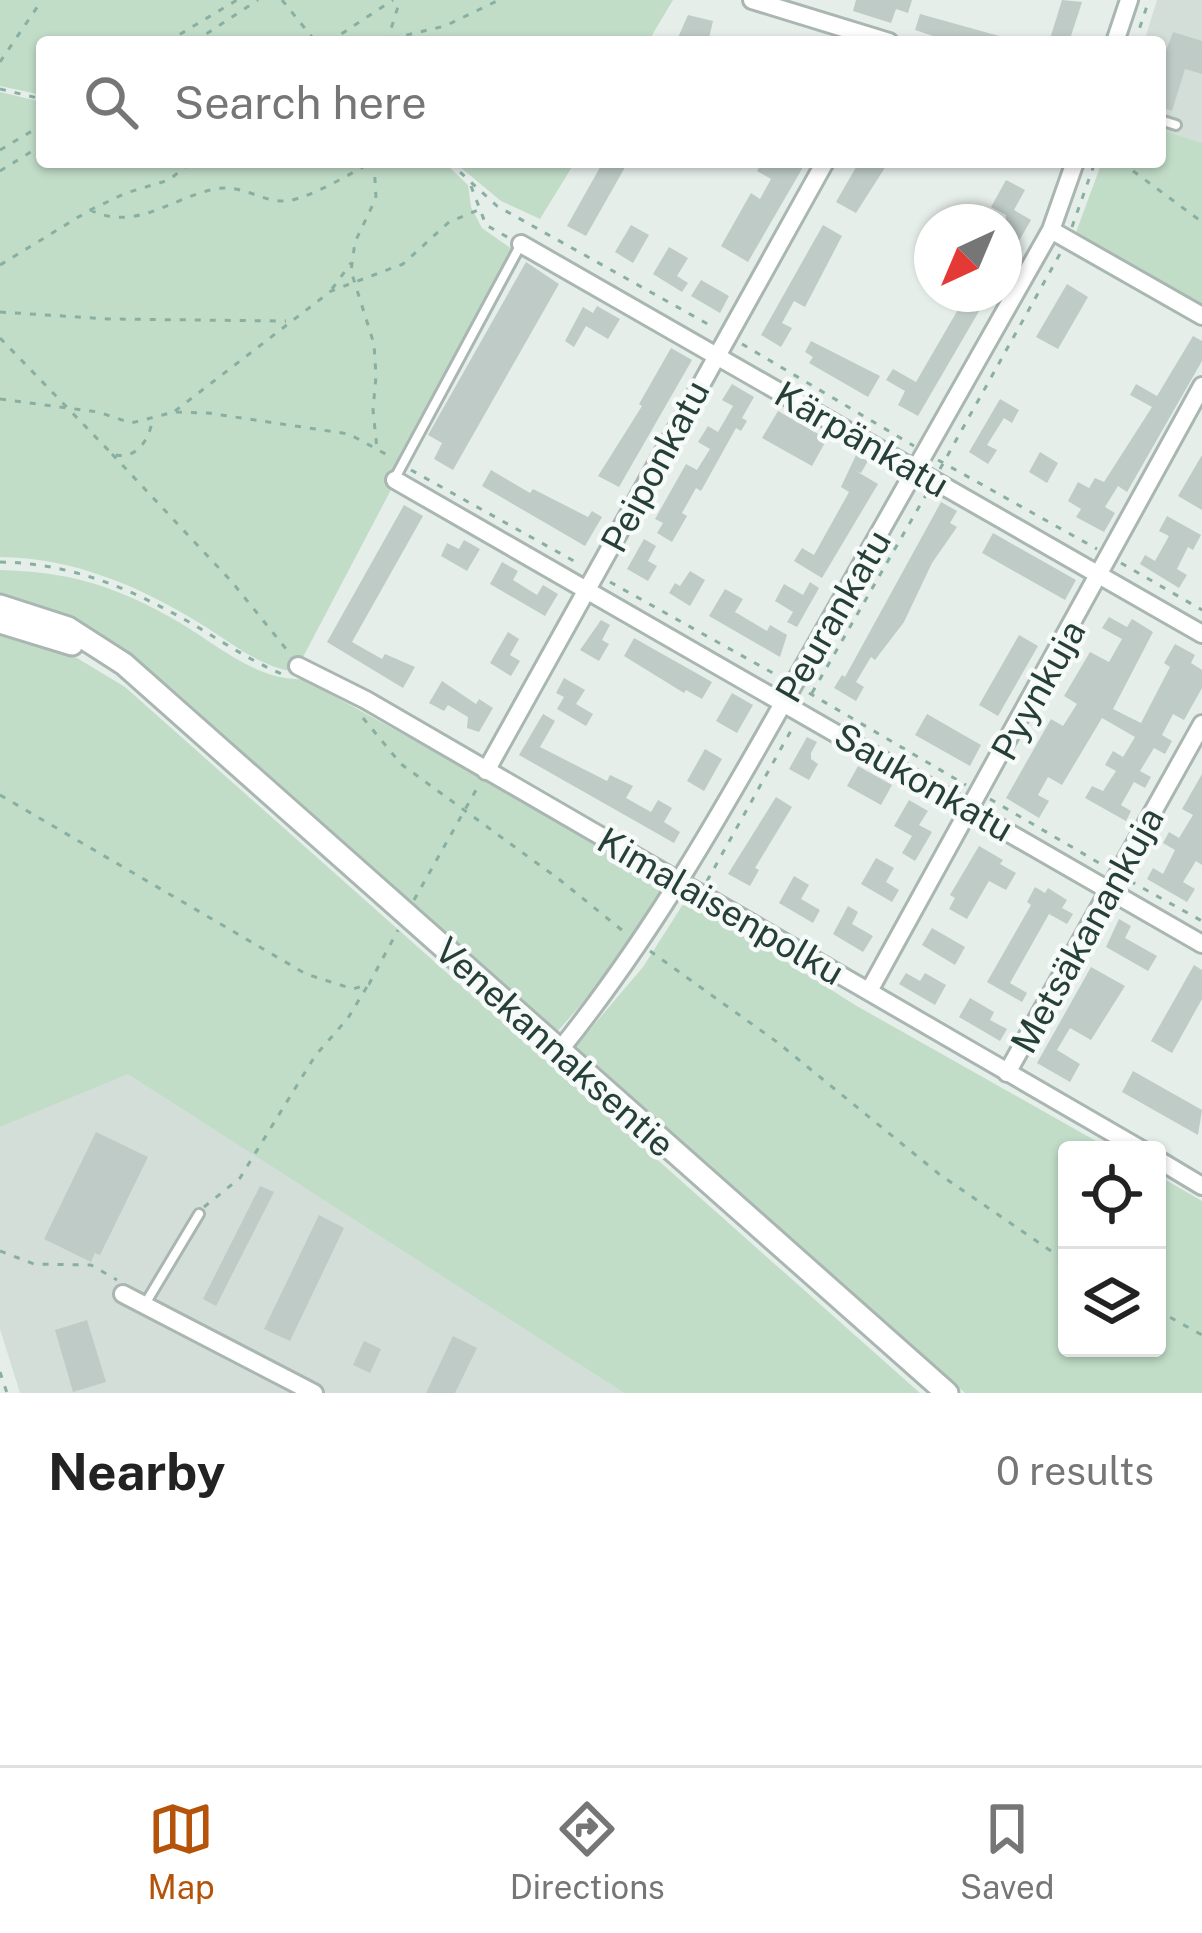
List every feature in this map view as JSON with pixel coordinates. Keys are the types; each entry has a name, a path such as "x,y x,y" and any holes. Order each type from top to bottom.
{"street":[{"path":"752,0 867,36"},
{"path":"1116,36 1129,0"},
{"name":"Peiponkatu","path":"486,770 822,168"},
{"name":"Peurankatu","path":"559,1051 640,944 678,883 915,470 1059,235 1074,168"},
{"path":"1059,235 1202,316"},
{"name":"Kärpänkatu","path":"521,244 1202,634"},
{"name":"Pyynkuja","path":"869,991 1202,386"},
{"name":"Saukonkatu","path":"399,472 588,590 1202,944"},
{"name":"Venekannaksentie","path":"0,606 84,635 124,664 947,1393"},
{"name":"Venekannaksentie","path":"0,622 73,645 164,702"},
{"name":"Kimalaisenpolku","path":"298,666 366,700 1126,1141"},
{"name":"Metsäkanankuja","path":"1007,1073 1202,724"},
{"path":"1166,1164 1202,1186"},
{"path":"123,1294 314,1393"}],"lane":[{"path":"1166,122 1176,125"},
{"path":"399,472 521,244"},
{"path":"144,1305 199,1214"}],"path":[{"path":"0,62 42,0"},
{"path":"177,36 237,0"},
{"path":"203,36 257,0"},
{"path":"388,36 396,0"},
{"path":"339,36 396,0"},
{"path":"404,36 445,26 499,0"},
{"path":"1137,36 1149,0"},
{"path":"281,1 311,36"},
{"path":"0,89 36,97"},
{"path":"0,150 36,129"},
{"path":"0,171 36,149"},
{"path":"0,265 90,210 169,180 184,168"},
{"path":"90,210 105,217 148,215 203,193 238,187 285,201 359,168"},
{"path":"331,291 351,262 376,198 374,168"},
{"path":"455,168 497,206 1202,610"},
{"path":"700,893 934,481 1092,168"},
{"path":"1129,168 1202,222"},
{"path":"471,184 487,225 521,244"},
{"path":"0,400 66,407 131,423 152,421 174,412 331,291 403,264 448,222 478,210"},
{"path":"351,262 376,362 377,448"},
{"path":"0,312 109,320 290,321"},
{"path":"0,338 232,582 284,642 298,666 296,675 260,664 170,611 74,570 38,562 0,562"},
{"path":"174,412 349,434 377,448 399,472"},
{"path":"112,454 134,453 147,439 152,421"},
{"path":"361,716 401,764 777,1042 939,1174 1058,1256"},
{"path":"199,1214 240,1178 314,1056 348,1018 486,770"},
{"path":"0,795 306,974 353,988 369,984"},
{"path":"0,1251 34,1264 91,1264 122,1282 123,1294"},
{"path":"1166,1315 1202,1335"},
{"path":"0,1372 7,1393"}],"shaded area":[{"path":"1157,0 1202,0 1202,143 1166,131 1166,36 1146,36"},
{"path":"128,1073 624,1393 20,1393 0,1329 0,1127"}],"green space":[{"path":"0,0 673,0 652,36 36,36 36,94 0,86"},
{"path":"0,92 36,101 36,168 450,168 468,185 471,207 482,228 516,252 292,671 257,659 130,586 54,563 0,557"},
{"path":"1166,131 1202,143 1202,306 1075,235 1100,168 1166,168"},
{"path":"461,168 571,168 540,219 501,201"},
{"path":"0,570 68,577 108,588 170,617 251,667 303,679 666,887 602,981 556,1033 78,622 0,598"},
{"path":"0,632 77,658 125,687 920,1393 624,1393 128,1074 0,1127"},
{"path":"687,898 855,1005 1096,1141 1058,1141 1058,1357 1166,1357 1166,1180 1202,1201 1202,1393 965,1393 575,1047 643,967"}],"building":[{"path":"856,0 912,0 908,13 896,9 891,23 853,11"},
{"path":"1062,0 1082,2 1071,36 1051,36"},
{"path":"920,14 999,36 933,36 915,30"},
{"path":"688,15 713,21 709,36 679,36"},
{"path":"1173,32 1202,41 1202,74 1185,69 1172,111 1166,109 1166,51"},
{"path":"600,168 625,168 586,236 567,226"},
{"path":"803,168 748,262 721,246 751,193 760,199 771,179 757,171"},
{"path":"856,168 885,168 856,213 836,202"},
{"path":"1006,180 1025,190 1017,204 993,204"},
{"path":"1022,215 1031,220 1022,236"},
{"path":"631,225 649,235 633,263 615,252"},
{"path":"823,225 842,236 805,307 794,301 782,323 792,328 781,347 761,335"},
{"path":"669,247 688,258 677,276 688,283 682,292 653,274"},
{"path":"526,262 559,284 453,470 434,459 442,443 428,435"},
{"path":"701,280 729,296 720,313 691,296"},
{"path":"1067,284 1088,297 1058,349 1036,337"},
{"path":"597,306 620,319 608,339 586,326 574,347 565,341 583,307 593,313"},
{"path":"957,312 979,312 918,416 898,405 905,391 886,380 893,369 916,382"},
{"path":"1193,336 1202,341 1202,361 1127,492 1118,486 1105,507 1115,513 1104,532 1076,517 1081,509 1068,501 1078,482 1089,488 1095,478 1104,482 1152,407 1130,395 1136,384 1157,396"},
{"path":"811,341 880,376 868,397 809,363 813,357 805,352"},
{"path":"671,348 692,360 619,487 598,476"},
{"path":"732,384 754,397 742,418 747,421 741,431 736,428 701,491 696,488 672,542 657,533 663,523 655,519 686,464 697,470 710,449 698,442 708,426 718,432 733,406 722,400"},
{"path":"1000,399 1019,410 1012,423 1004,418 987,445 997,450 988,464 969,452"},
{"path":"778,411 827,439 812,466 762,438"},
{"path":"1040,452 1058,463 1047,483 1029,472"},
{"path":"856,455 868,461 861,473 856,471 878,484 822,578 794,561 802,548 814,555 849,492 841,487"},
{"path":"1202,455 1202,510 1178,496"},
{"path":"491,470 530,493 533,489 588,517 592,511 602,517 585,546 482,486"},
{"path":"941,502 957,511 950,523 957,527 932,563 904,622 875,660 871,657 856,682 864,687 856,701 834,688 845,677"},
{"path":"404,505 423,516 352,642 382,659 385,654 415,667 403,688 327,642"},
{"path":"1167,516 1201,535 1193,550 1188,547 1177,569 1187,575 1179,588 1140,564 1145,555 1155,561 1169,536 1159,531"},
{"path":"993,533 1076,580 1065,600 982,553"},
{"path":"644,539 656,546 648,561 657,566 648,581 627,569"},
{"path":"464,540 480,549 467,571 441,556 447,543 459,549"},
{"path":"502,562 518,571 513,580 537,595 543,585 558,594 545,616 490,584"},
{"path":"690,571 705,580 690,606 669,593"},
{"path":"810,582 819,588 797,627 787,622 793,612 775,601 784,584 803,595"},
{"path":"725,589 743,599 735,612 767,631 770,625 787,635 780,657 709,616"},
{"path":"1109,617 1127,627 1132,619 1153,632 1113,709 1141,723 1170,667 1164,663 1175,644 1195,655 1191,663 1202,670 1202,688 1184,720 1173,714 1162,735 1172,741 1165,754 1154,748 1140,771 1151,777 1145,788 1134,782 1121,805 1131,811 1126,821 1085,798 1092,786 1103,791 1116,771 1105,765 1113,751 1123,757 1135,737 1102,718 1062,785 1048,777 1038,795 1049,801 1039,818 1006,798 1051,719 1063,726 1077,704 1064,696 1090,652 1109,662 1122,639 1102,628"},
{"path":"601,620 610,625 602,640 609,644 599,661 580,650"},
{"path":"508,632 519,639 510,655 520,661 511,676 490,663"},
{"path":"1019,635 1038,646 998,716 979,705"},
{"path":"634,638 712,682 702,699 624,656"},
{"path":"564,678 585,690 576,704 593,714 586,726 557,709 564,697 556,693"},
{"path":"442,681 476,704 479,699 493,708 479,732 467,728 468,717 448,705 444,711 429,703"},
{"path":"732,693 753,705 737,733 716,721"},
{"path":"543,714 555,721 540,747 607,781 610,775 633,786 626,798 651,812 658,800 672,808 664,822 680,832 674,843 519,755"},
{"path":"927,714 981,745 970,766 915,735"},
{"path":"807,737 817,742 811,759 818,764 809,780 789,769"},
{"path":"705,749 722,759 704,791 687,781"},
{"path":"858,766 892,785 881,805 847,786"},
{"path":"1202,774 1202,865 1196,861 1183,882 1195,889 1187,902 1147,879 1153,868 1163,874 1175,850 1163,843 1169,832 1179,838 1193,815 1182,809"},
{"path":"776,797 792,807 755,868 759,870 750,886 728,874"},
{"path":"909,800 928,811 919,825 932,832 915,861 902,853 912,836 894,826"},
{"path":"979,846 1016,873 1006,890 989,881 967,919 949,909 955,898 950,895"},
{"path":"876,858 894,868 886,882 899,890 892,902 861,884"},
{"path":"794,876 809,885 801,899 820,910 813,923 779,903"},
{"path":"1035,887 1045,893 1048,888 1067,900 1062,908 1073,914 1067,924 1049,914 1010,983 1027,993 1022,1002 987,982 1031,905 1027,902"},
{"path":"848,906 858,912 852,924 873,936 863,952 833,934"},
{"path":"1119,919 1131,926 1125,938 1157,956 1148,971 1106,947"},
{"path":"932,928 965,947 955,965 922,945"},
{"path":"1194,965 1202,970 1202,999 1172,1053 1151,1041"},
{"path":"1091,967 1125,986 1091,1040 1070,1028 1057,1050 1080,1064 1070,1082 1037,1063"},
{"path":"906,973 920,981 925,973 946,985 935,1005 899,984"},
{"path":"970,998 994,1012 990,1020 1007,1029 1000,1041 959,1017"},
{"path":"1133,1071 1202,1110 1198,1135 1122,1092"},
{"path":"96,1132 148,1157 100,1255 95,1253 91,1262 44,1239"},
{"path":"260,1186 274,1192 216,1306 203,1299"},
{"path":"319,1215 344,1228 290,1341 264,1329"},
{"path":"87,1320 106,1382 73,1392 55,1330"},
{"path":"453,1336 477,1348 455,1393 426,1393"},
{"path":"364,1341 381,1349 370,1373 353,1365"}]}
